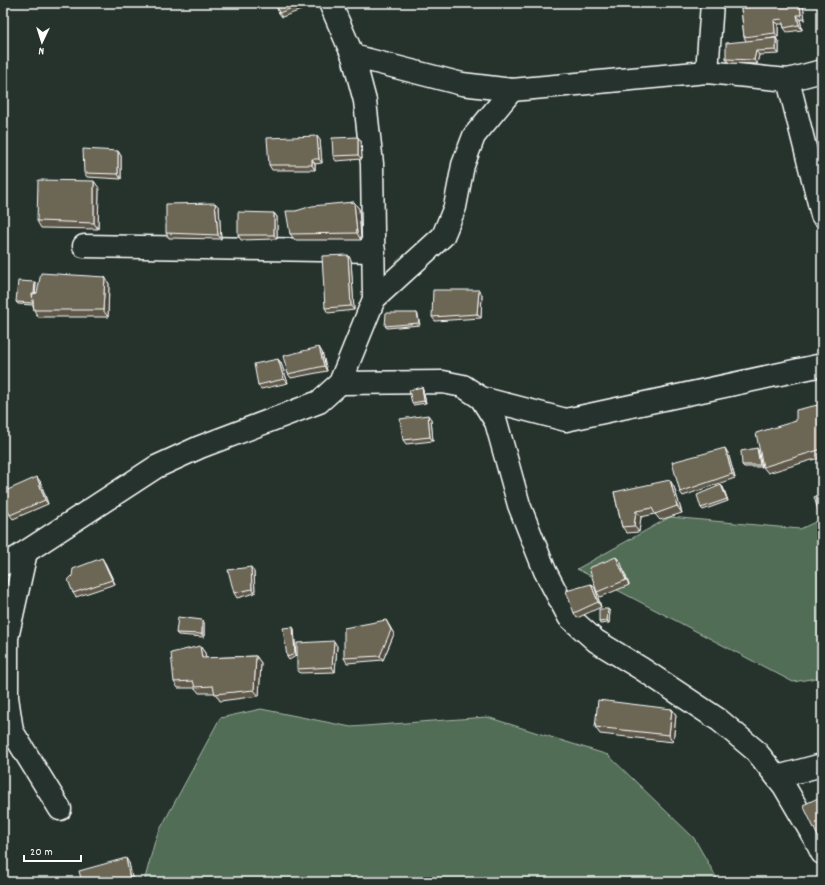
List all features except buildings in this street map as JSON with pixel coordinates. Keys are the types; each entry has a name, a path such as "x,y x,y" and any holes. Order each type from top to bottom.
{"street":[{"path":"3,564 26,552 156,467 200,446 319,402 340,383 374,299 372,164 365,101 353,56 330,3"},
{"path":"707,72 712,3"},
{"path":"353,56 462,84 512,90 707,72 788,80 822,71"},
{"path":"788,80 822,215"},
{"path":"374,299 443,236 455,208 463,165 474,136 512,90"},
{"path":"84,246 374,251"},
{"path":"340,383 443,382 463,386 481,398 566,420 822,365"},
{"path":"481,398 496,422 519,505 545,571 569,617 596,641 642,669 719,720 756,751 784,786 822,853"},
{"path":"26,552 8,638 7,697 12,731 60,809"},
{"path":"777,777 822,765"}],"green space":[{"path":"670,517 800,529 822,519 822,677 793,682 577,569"},
{"path":"261,709 351,727 487,717 608,755 694,838 719,882 144,882 156,837 220,718"}]}
